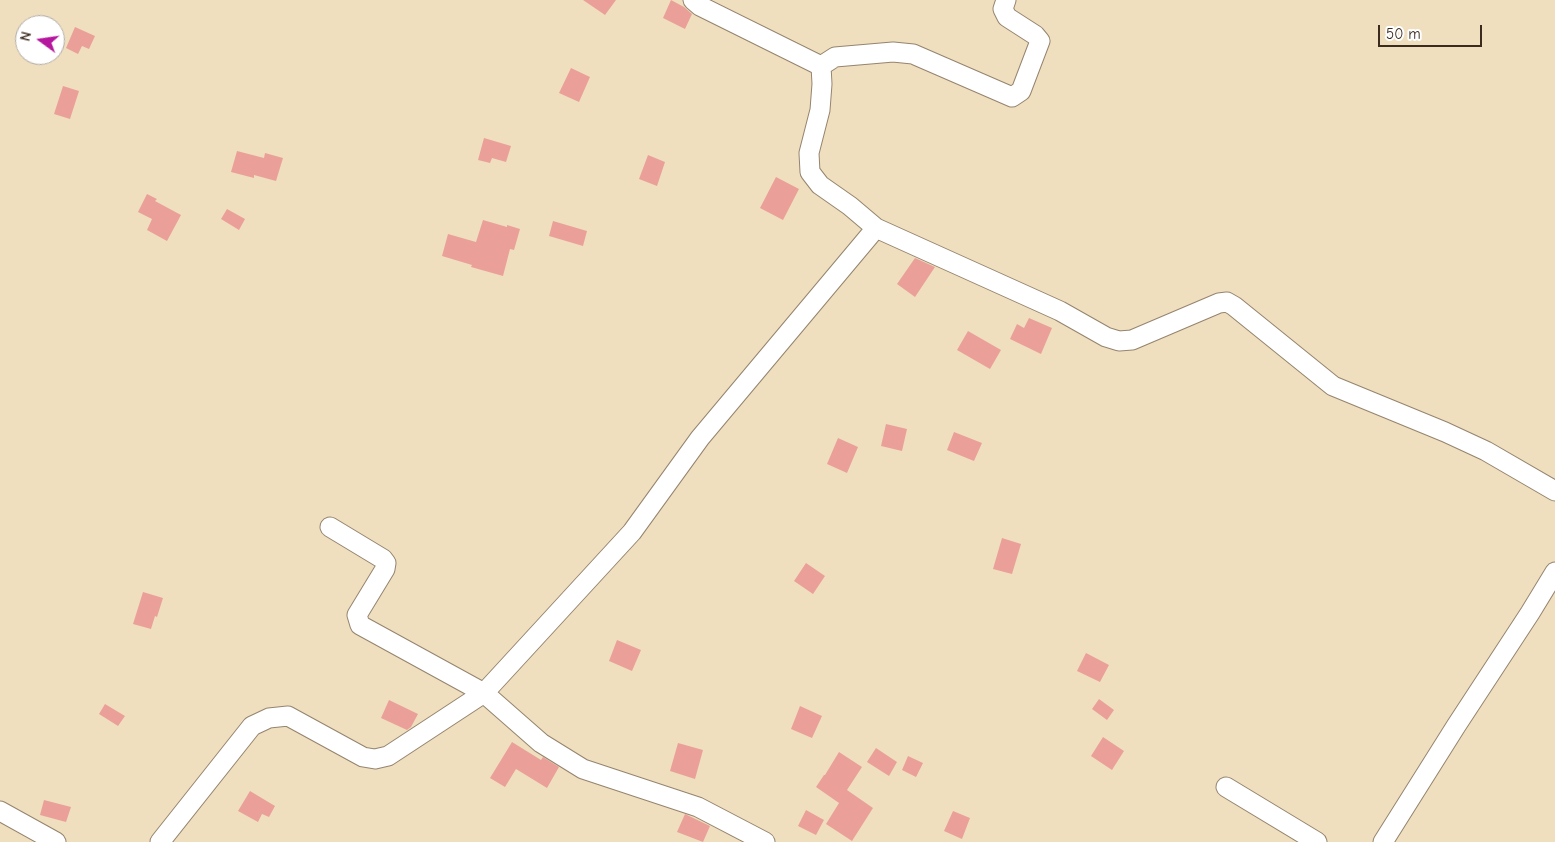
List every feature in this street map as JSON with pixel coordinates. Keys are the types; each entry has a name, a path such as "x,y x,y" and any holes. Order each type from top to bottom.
{"street":[{"path":"821,66 835,57 893,52 914,54 1012,97 1021,91 1040,41 1035,35 1007,17 1003,9 1006,0"},
{"path":"699,2 821,66"},
{"path":"821,66 820,110 809,153 810,172 820,185 850,206 876,228 1060,311 1106,337 1119,341 1132,340 1219,303 1227,302 1333,386 1486,451 1555,491"},
{"path":"160,842 252,726 270,718 288,716 363,757 375,759 388,756 484,693 632,532 700,438 876,228"},
{"path":"330,527 386,563 386,569 357,615 360,625 484,693 541,742 583,769 698,807 766,842"},
{"path":"1383,842 1555,572"},
{"path":"1226,787 1317,842"},
{"path":"0,811 32,837 56,842"}],"building":[{"path":"583,0 616,0 605,15"},
{"path":"671,0 692,14 685,29 663,18"},
{"path":"75,27 95,36 89,49 82,46 78,54 66,48"},
{"path":"571,68 590,77 579,102 559,93"},
{"path":"63,86 79,91 70,119 54,114"},
{"path":"484,138 511,146 506,162 492,158 490,163 478,160"},
{"path":"237,151 264,158 265,153 283,158 276,181 254,175 254,178 231,172"},
{"path":"648,155 665,162 657,186 639,179"},
{"path":"776,177 799,189 783,220 760,208"},
{"path":"147,194 157,199 155,201 181,215 167,241 147,230 152,219 138,212"},
{"path":"227,209 245,219 239,230 221,219"},
{"path":"483,220 520,229 514,250 510,249 503,276 442,256 448,234 476,242"},
{"path":"553,221 587,231 583,246 549,236"},
{"path":"915,258 935,267 915,297 897,284"},
{"path":"1029,318 1052,328 1041,354 1010,339 1017,324 1024,328"},
{"path":"968,331 1001,350 990,369 957,350"},
{"path":"886,424 907,429 902,451 881,446"},
{"path":"954,432 982,443 974,461 947,450"},
{"path":"838,438 858,447 847,473 827,464"},
{"path":"1002,538 1021,544 1012,574 993,569"},
{"path":"806,563 825,576 813,594 794,581"},
{"path":"143,592 163,598 151,629 133,624"},
{"path":"617,640 641,650 632,671 609,661"},
{"path":"1086,653 1109,665 1100,682 1077,671"},
{"path":"1099,699 1114,710 1107,720 1092,709"},
{"path":"389,700 418,714 411,727 407,730 381,718"},
{"path":"105,704 125,716 118,726 99,714"},
{"path":"800,706 822,716 812,738 791,729"},
{"path":"1103,737 1124,751 1112,770 1091,756"},
{"path":"512,742 541,760 543,757 559,767 547,788 516,769 505,787 490,778"},
{"path":"678,743 703,750 695,779 670,771"},
{"path":"876,748 897,762 889,776 867,762"},
{"path":"839,752 862,767 847,790 873,808 852,841 826,824 839,803 816,787"},
{"path":"908,756 923,763 916,777 902,770"},
{"path":"250,791 275,806 269,817 262,814 258,822 238,811"},
{"path":"44,800 71,807 66,822 40,815"},
{"path":"806,810 824,820 816,835 798,826"},
{"path":"953,811 970,818 962,839 944,831"},
{"path":"685,814 710,826 703,842 677,832"}]}
